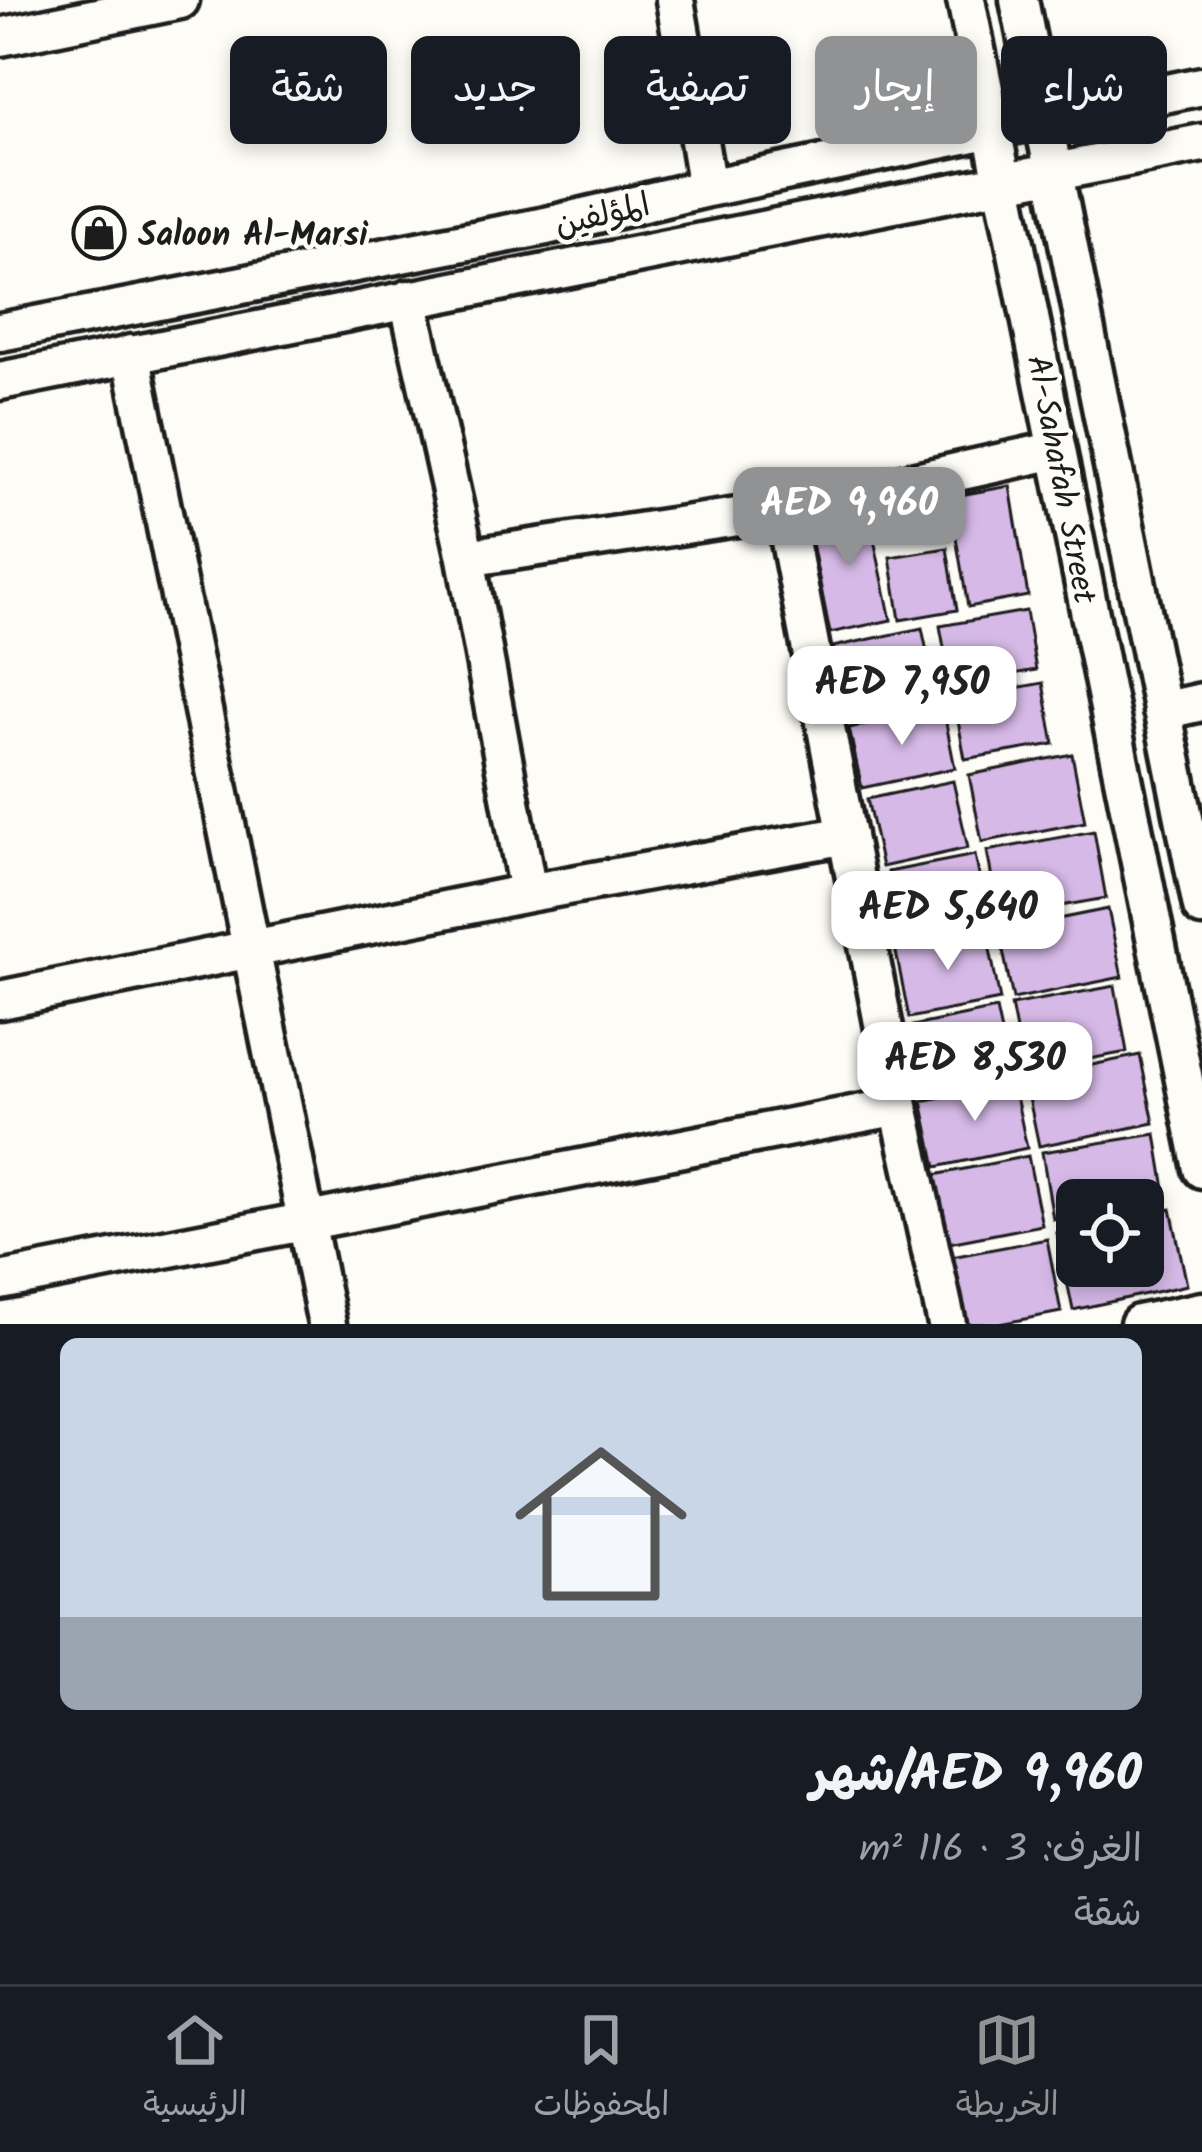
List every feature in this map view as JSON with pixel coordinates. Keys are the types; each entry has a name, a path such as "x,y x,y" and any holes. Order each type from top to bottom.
{"street":[{"path":"11,23 180,0"},
{"path":"675,0 707,188"},
{"name":"Al-Sahafah Street","path":"966,0 1202,1169"},
{"name":"Al-Sahafah Street","path":"1019,0 1026,36"},
{"name":"المؤلفين","path":"1167,93 1202,86"},
{"name":"المؤلفين","path":"0,332 546,226 1001,125"},
{"name":"المؤلفين","path":"0,381 1202,142"},
{"name":"Al-Sahafah Street","path":"1047,144 1162,711 1191,792 1202,907"},
{"path":"546,226 556,270"},
{"path":"408,299 466,558 527,893"},
{"path":"130,354 327,1324"},
{"path":"466,558 784,510 1057,450"},
{"path":"784,510 899,1106 947,1324"},
{"path":"1162,711 1202,702"},
{"path":"0,1000 527,893 847,835"},
{"path":"0,1281 899,1106"},
{"path":"1139,1324 1202,1311"}],"building":[{"path":"1010,486 1028,596 968,607 949,497"},
{"path":"867,506 891,620 830,633 807,518"},
{"path":"947,548 957,610 900,620 890,557"},
{"path":"1026,611 1036,670 951,685 940,626"},
{"path":"922,628 935,689 846,708 833,647"},
{"path":"1043,683 1054,744 965,759 954,699"},
{"path":"943,708 955,768 862,788 849,728"},
{"path":"1072,754 1085,822 982,842 969,775"},
{"path":"953,781 968,848 882,867 867,799"},
{"path":"1094,831 1106,898 999,917 987,851"},
{"path":"975,855 988,920 901,937 888,872"},
{"path":"1108,909 1122,977 1013,999 999,931"},
{"path":"986,929 1000,1000 909,1018 895,947"},
{"path":"1115,986 1127,1052 1024,1071 1011,1005"},
{"path":"996,1009 1010,1074 927,1092 913,1026"},
{"path":"1140,1055 1154,1123 1039,1146 1025,1079"},
{"path":"1013,1082 1027,1148 936,1167 922,1101"},
{"path":"1156,1134 1163,1179 1056,1179 1053,1219 1042,1152"},
{"path":"1028,1156 1042,1225 949,1243 935,1175"},
{"path":"1171,1209 1187,1285 1073,1310 1068,1287 1164,1287 1164,1210"},
{"path":"1047,1239 1061,1312 999,1324 958,1324 946,1258"}],"place":[{"name":"Saloon Al-Marsi","path":"99,233"}]}
